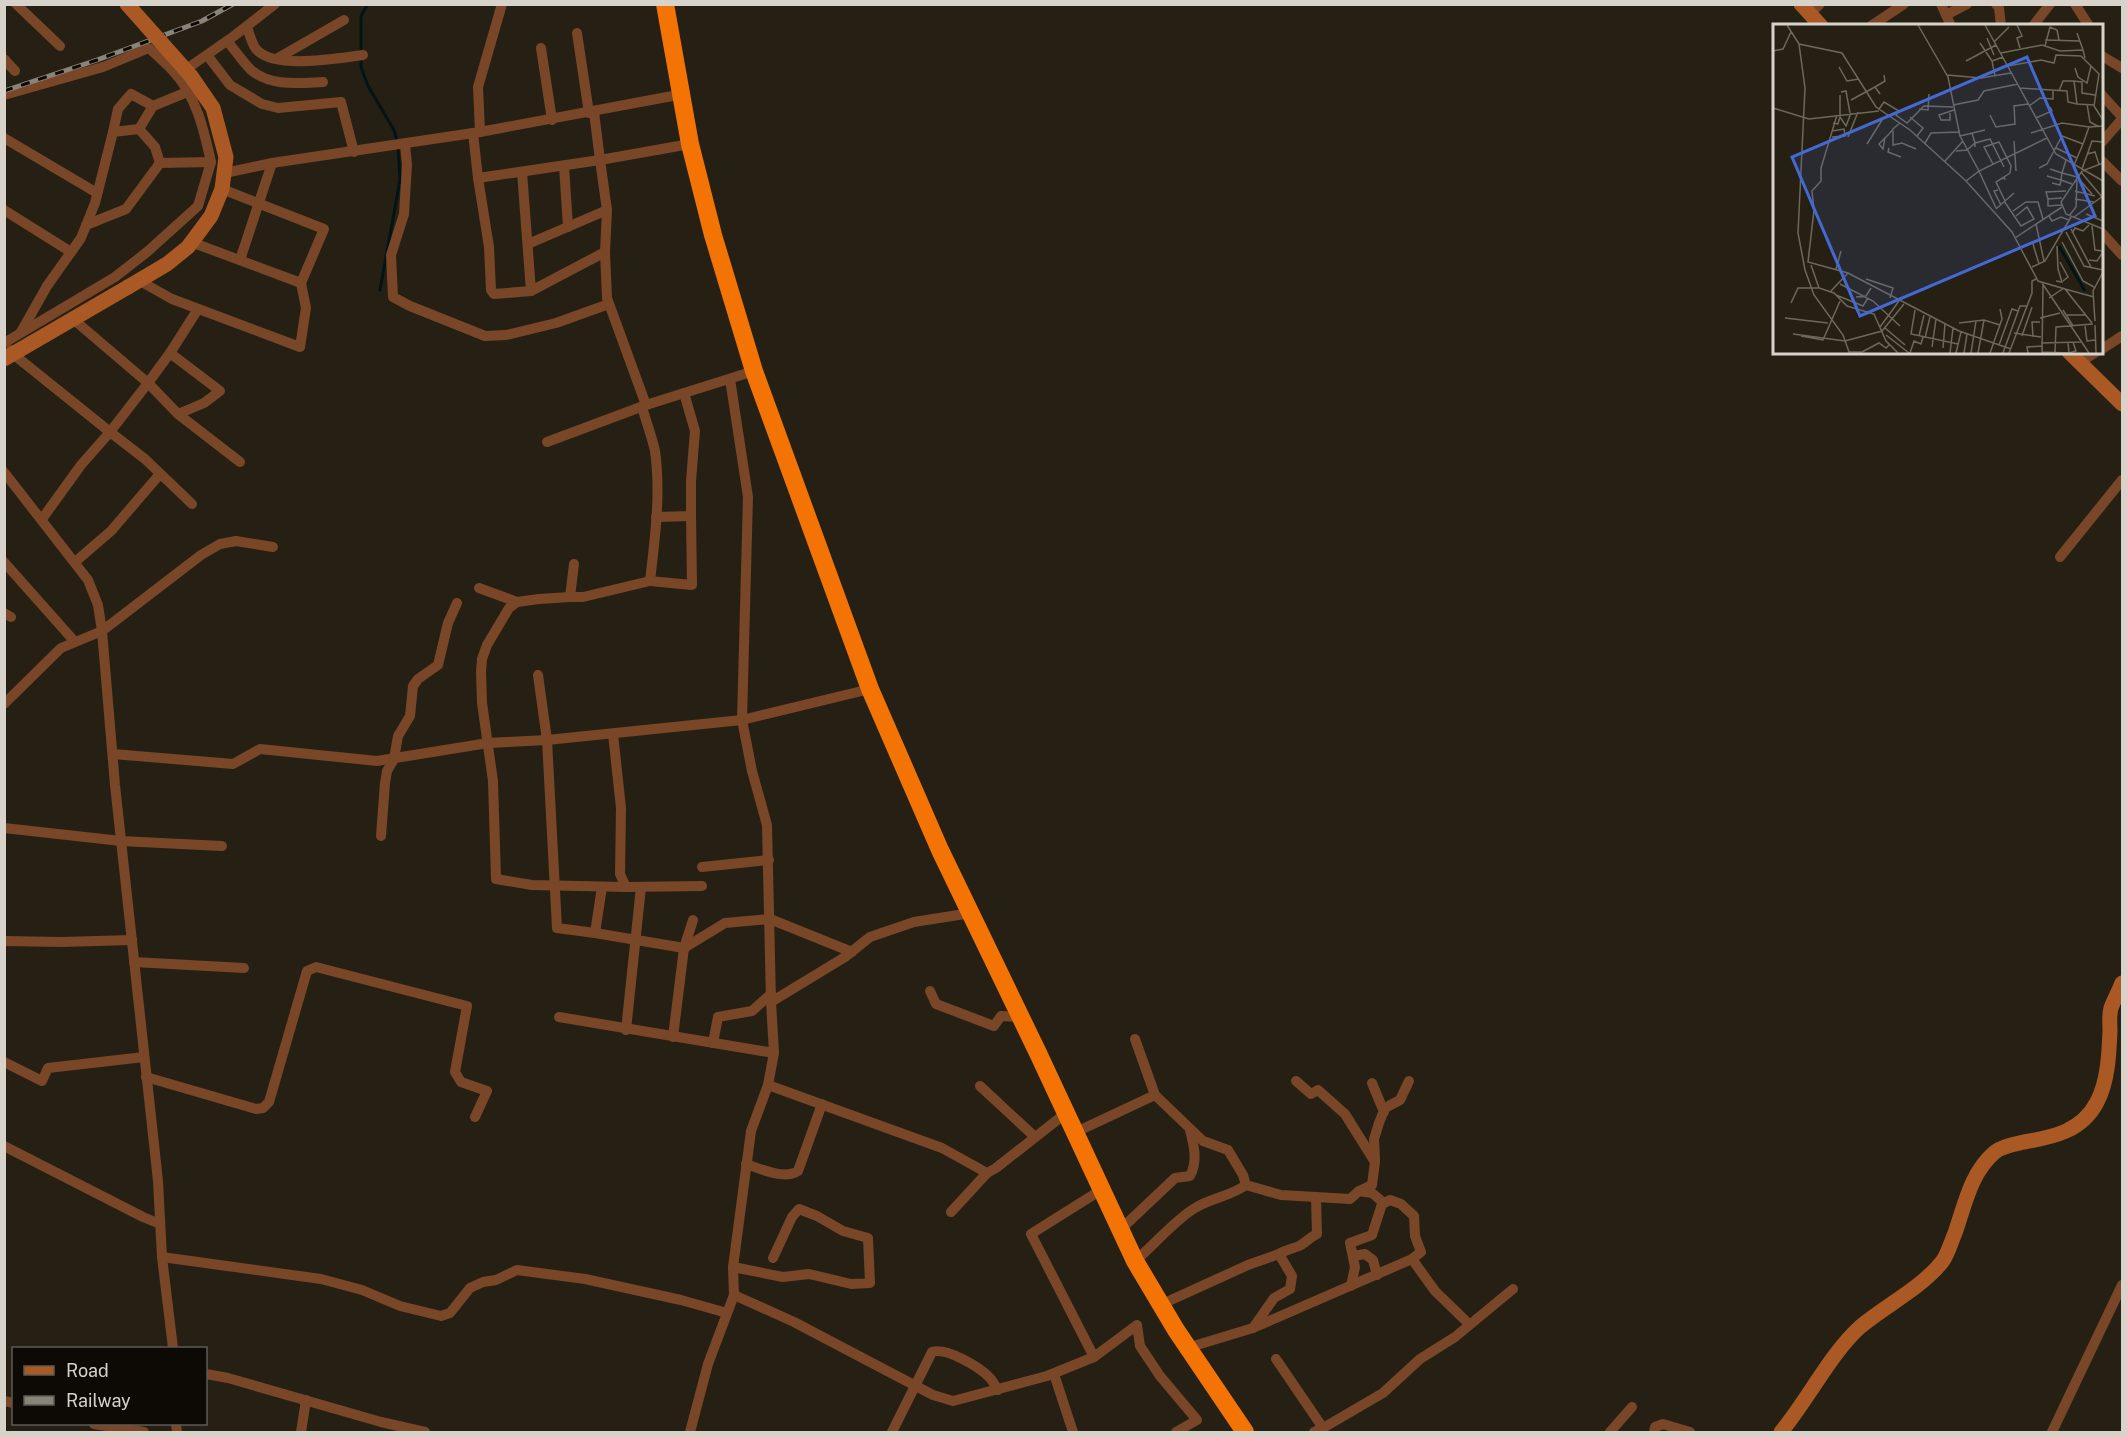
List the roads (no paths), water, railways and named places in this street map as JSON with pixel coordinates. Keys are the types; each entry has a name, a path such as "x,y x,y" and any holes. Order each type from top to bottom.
{"highway":[{"path":"665,4 690,144 713,235 754,371 870,689 918,803 1135,1261 1187,1348 1245,1432"}],"street":[{"path":"16,4 60,46"},
{"path":"7,347 20,334 115,277 147,252 198,206 211,162 193,89 185,70 127,4"},
{"path":"185,70 247,27 275,4"},
{"path":"502,4 478,87 476,133 478,178 489,247 492,292 496,295 531,291 605,252"},
{"path":"1874,24 1904,4"},
{"path":"1950,24 1944,10 1967,4"},
{"path":"1996,4 1999,8 2001,24"},
{"path":"2035,24 2050,4"},
{"path":"2075,4 2088,24"},
{"path":"1810,8 1820,24"},
{"path":"278,58 344,20"},
{"path":"247,27 256,50 267,56 299,63 363,55"},
{"path":"577,33 607,210 605,252 607,298 644,406 655,450 656,517 650,581"},
{"path":"227,41 250,69 269,80 294,83 323,82"},
{"path":"4,95 103,67 149,48 213,108 226,157 222,189 211,216 191,242 167,264 73,319 7,347"},
{"path":"541,48 552,120"},
{"path":"207,54 230,85 262,104 278,108 341,102 354,152"},
{"path":"2103,57 2122,68"},
{"path":"4,59 15,71"},
{"path":"140,129 153,106 193,89"},
{"path":"20,334 47,286 81,238 97,193 118,109 131,94 153,106"},
{"path":"225,173 272,163 552,120 682,94"},
{"path":"2103,96 2122,118 2103,141"},
{"path":"113,132 140,129"},
{"path":"140,129 155,147 160,163"},
{"path":"4,138 97,193"},
{"path":"405,144 407,165 404,214 391,255 393,297 485,336 506,335 556,323 609,304"},
{"path":"478,178 690,144"},
{"path":"160,163 211,162"},
{"path":"2103,162 2122,181"},
{"path":"86,225 126,209 160,163"},
{"path":"240,260 272,163"},
{"path":"564,166 568,227"},
{"path":"522,172 531,291"},
{"path":"133,283 300,347 306,308 301,283 324,229 222,189"},
{"path":"4,210 71,252"},
{"path":"528,244 607,210"},
{"path":"2103,234 2122,255"},
{"path":"191,242 301,283"},
{"path":"42,519 81,465 148,383 198,309"},
{"path":"73,319 148,383 178,414 240,462"},
{"path":"2103,348 2122,336"},
{"path":"7,347 160,474 192,504"},
{"path":"170,353 220,391 204,403 178,414"},
{"path":"2074,358 2089,354"},
{"path":"2074,358 2122,404"},
{"path":"547,442 644,406 754,371"},
{"path":"690,1432 708,1364 734,1295 733,1267 751,1131 768,1085 774,1053 767,825 752,771 742,720 748,496 730,379"},
{"path":"684,393 695,431 691,481 692,585 650,581 583,597 539,599 518,603 509,608 486,645 482,659 482,703 493,781 496,879 554,886 702,886"},
{"path":"4,472 88,579 98,605 158,1181 162,1257 173,1347"},
{"path":"75,562 111,531 160,474"},
{"path":"2060,557 2122,480"},
{"path":"656,517 692,516"},
{"path":"4,704 61,648 102,631 201,555 220,544 236,541 273,547"},
{"path":"4,562 75,642"},
{"path":"570,597 574,564"},
{"path":"479,588 518,603"},
{"path":"381,836 387,771 394,759 398,736 411,716 413,686 418,679 438,665 445,631 457,603"},
{"path":"538,675 547,740 557,928 684,948 725,923 770,919 852,952"},
{"path":"113,754 233,764 260,749 377,761 488,743 614,734 742,720 870,689"},
{"path":"614,734 621,808 620,874 626,887"},
{"path":"4,828 121,841 222,846"},
{"path":"702,867 769,860"},
{"path":"595,933 602,887"},
{"path":"626,1029 641,887"},
{"path":"713,1043 718,1017 752,1011 852,952 870,937 914,922 971,913"},
{"path":"673,1037 684,948 693,920"},
{"path":"4,941 132,940"},
{"path":"134,962 244,968"},
{"path":"146,1077 256,1109 263,1108 269,1102 303,982 308,971 316,967 467,1006 454,1072 461,1082 487,1091 475,1117"},
{"path":"1781,1432 1795,1416 1842,1348 1860,1328 1933,1272 1944,1259 1974,1177 1984,1162 1997,1150 2012,1144 2068,1131 2092,1110 2098,1101 2104,1082 2108,1062 2111,1010 2122,983"},
{"path":"930,991 936,1004 994,1026 1001,1016 1020,1017"},
{"path":"559,1017 774,1053"},
{"path":"1135,1040 1155,1095 1203,1141 1228,1150 1243,1175 1246,1185"},
{"path":"4,1062 42,1081 48,1068 144,1057"},
{"path":"1296,1081 1311,1094 1318,1090 1346,1114 1354,1131 1375,1162"},
{"path":"1246,1185 1281,1195 1301,1194 1350,1199 1359,1191 1372,1185 1375,1162 1374,1139 1386,1108 1400,1100 1408,1081"},
{"path":"1372,1083 1384,1112"},
{"path":"768,1085 942,1148 987,1173"},
{"path":"980,1086 1035,1137"},
{"path":"1074,1132 1155,1095"},
{"path":"746,1164 774,1173 794,1174 798,1171 822,1104"},
{"path":"951,1212 987,1173 1066,1113"},
{"path":"1121,1229 1175,1178 1190,1176 1194,1169 1195,1150 1190,1130"},
{"path":"4,1146 160,1224"},
{"path":"1135,1261 1190,1210 1246,1185"},
{"path":"1094,1357 1030,1234 1101,1190"},
{"path":"1359,1191 1372,1193 1384,1203"},
{"path":"1160,1305 1248,1265 1301,1245 1306,1239 1317,1234 1316,1197"},
{"path":"1187,1348 1253,1328 1377,1275 1412,1259 1421,1252 1415,1236 1414,1216 1401,1204 1390,1200 1382,1204 1372,1235 1350,1243 1355,1267 1351,1286"},
{"path":"733,1267 783,1277 809,1274 851,1284 870,1283 868,1238 843,1231 799,1209 792,1217 773,1258"},
{"path":"1253,1328 1274,1298 1290,1289 1292,1276 1279,1254"},
{"path":"1353,1256 1365,1254 1373,1260 1377,1275"},
{"path":"162,1257 321,1280 362,1290 400,1306 441,1316 450,1313 470,1288 483,1282 496,1280 517,1270 585,1279 681,1300 727,1313"},
{"path":"1412,1259 1435,1292 1468,1323"},
{"path":"2052,1432 2122,1285"},
{"path":"1276,1359 1319,1430 1383,1393 1420,1359 1455,1336 1468,1323 1513,1289"},
{"path":"734,1295 794,1322 915,1386 945,1400 953,1401 1054,1374 1094,1357 1137,1325 1140,1346 1160,1376 1197,1420 1187,1429 1176,1432"},
{"path":"892,1432 932,1352 938,1350 979,1368 998,1390"},
{"path":"207,1374 425,1432"},
{"path":"1054,1374 1072,1432"},
{"path":"301,1432 306,1400"},
{"path":"1610,1432 1632,1407"},
{"path":"1654,1432 1655,1427 1663,1424 1685,1431"},
{"path":"100,1425 144,1432"}],"waterway":[{"path":"368,4 361,16 361,67 368,86 394,130 397,141"},
{"path":"380,290 400,180 398,147"}],"railway":[{"path":"4,91 202,21 233,4"}]}
